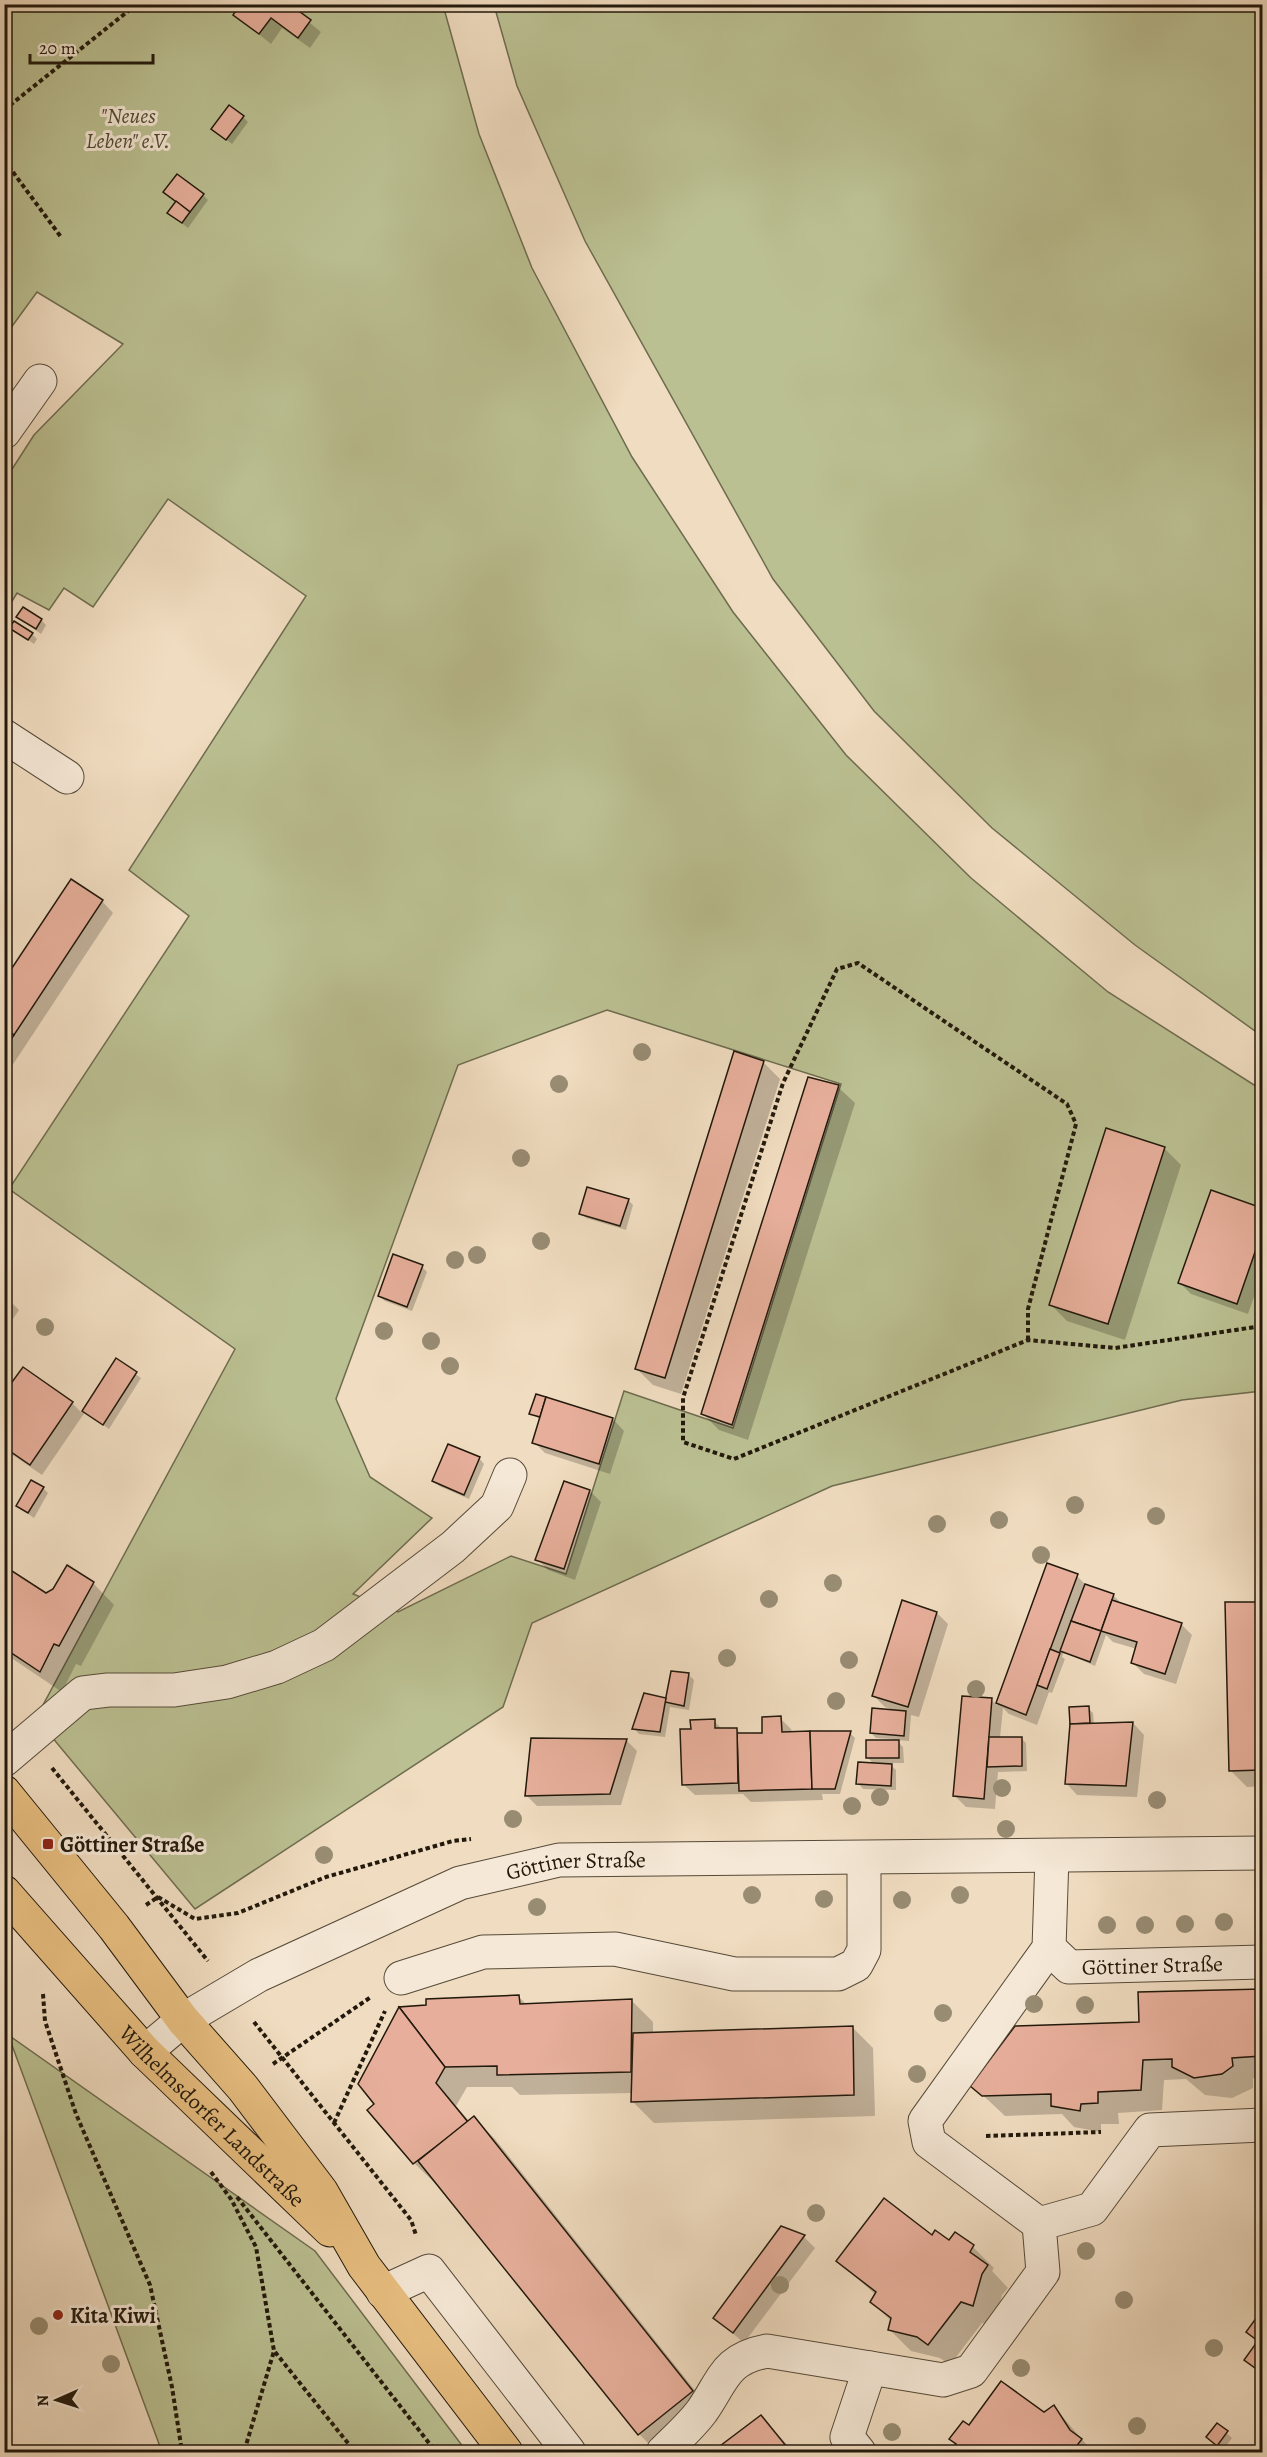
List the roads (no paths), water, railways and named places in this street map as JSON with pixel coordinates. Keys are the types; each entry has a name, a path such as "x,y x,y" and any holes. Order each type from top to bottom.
{"main road":[{"name":"Wilhelmsdorfer Landstraße","path":"4,1792 114,1927 183,2020 243,2088 321,2191 374,2279"},
{"name":"Wilhelmsdorfer Landstraße","path":"4,1892 145,2052 314,2214 374,2279 506,2452"}],"street":[{"path":"4,432 40,381"},
{"path":"4,736 67,777"},
{"path":"4,1760 83,1693 108,1690 174,1690 227,1682 277,1667 324,1645 453,1548 497,1506 510,1475"},
{"name":"Göttiner Straße","path":"145,2052 183,2020 259,1975 460,1883 559,1860 1263,1853"},
{"name":"Göttiner Straße","path":"1039,2224 929,2142 925,2121 1049,1948 1052,1856"},
{"path":"401,1978 483,1952 615,1949 734,1974 838,1974 856,1965 864,1950 864,1858"},
{"name":"Göttiner Straße","path":"1049,1948 1069,1967 1263,1962"},
{"path":"663,2452 700,2413 726,2371 746,2355 767,2351 943,2380 971,2371 1025,2300 1043,2272 1039,2224 1092,2209 1150,2130 1263,2125"},
{"path":"374,2279 429,2271 568,2452"},
{"path":"859,2452 847,2437 870,2368"}],"place":[{"name":"Göttiner Straße","path":"48,1844"},
{"name":"Kita Kiwi","path":"58,2315"}],"park label":[{"name":"\"Neues Leben\" e.V.","path":"128,128"}]}
